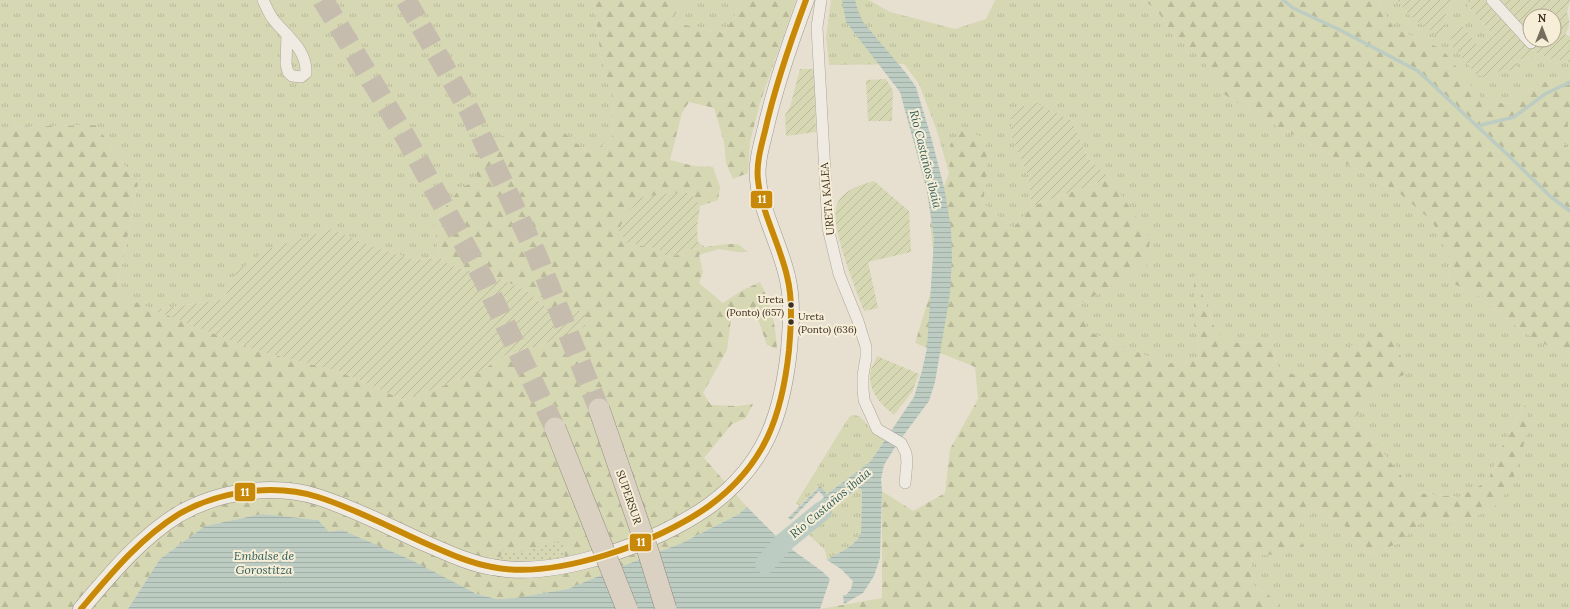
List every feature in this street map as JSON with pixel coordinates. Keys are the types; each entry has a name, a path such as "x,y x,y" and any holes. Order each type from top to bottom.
{"highway":[{"name":"SUPERSUR","path":"599,409 647,548 666,609"},
{"path":"555,428 628,609"}],"street":[{"path":"263,0 273,19 287,34"},
{"path":"81,609 121,562 156,530 180,514 196,506 229,495 260,490 274,490 316,496 476,564 506,569 535,570 574,564 632,546 686,521 710,505 733,486 754,461 768,437 779,409 786,381 791,331 791,301 786,270 758,180 759,156 769,114 792,36 806,0"},
{"name":"URETA KALEA","path":"821,0 817,27 828,228 839,274 858,321 866,347 866,358 862,375 864,400 877,429 901,443 906,453 907,462 905,483"},
{"path":"1492,0 1522,34"}],"green space":[{"path":"0,0 594,0 600,51 613,100 612,140 588,153 561,130 478,181 461,187 434,222 439,258 415,260 363,243 331,229 236,272 224,299 154,310 116,294 138,184 96,125 0,127"},
{"path":"594,0 683,0 671,22 724,33 744,0 796,0 760,103 750,142 748,173 733,179 726,163 724,142 714,108 689,102 682,113 670,160 694,166 713,167 720,187 718,200 700,206 691,193 628,243 658,249 669,259 686,250 727,244 738,244 748,252 719,249 699,255 703,272 699,283 723,303 741,291 760,282 770,306 774,323 777,349 767,345 759,322 750,309 731,319 727,350 703,393 711,405 737,406 753,404 746,418 732,424 704,458 747,507 739,514 682,543 568,589 515,598 496,599 478,594 342,530 329,533 318,520 262,514 205,526 160,559 128,609 0,609 0,127 96,125 138,184 116,294 255,350 338,371 404,400 478,373 503,356 550,342 585,311 546,308 527,291 498,278 455,267 439,258 434,222 461,187 478,181 473,158 509,131 547,127 561,130 588,153 612,140 613,100 600,51"},
{"path":"683,0 744,0 724,33 671,22"},
{"path":"831,0 869,0 890,12 955,29 986,19 995,0 1143,0 1156,9 1172,32 1204,61 1225,95 1259,116 1398,192 1432,221 1449,256 1450,282 1479,296 1503,317 1533,338 1570,357 1570,609 1280,609 1276,600 1253,585 1251,554 1280,555 1299,524 1318,508 1343,524 1371,554 1399,543 1427,516 1458,521 1491,511 1524,406 1500,450 1488,481 1459,497 1415,493 1384,454 1353,420 1378,389 1407,373 1332,354 1307,381 1278,368 1272,342 1229,343 1216,332 1194,272 1194,325 1201,358 1166,364 1089,332 1078,305 1147,266 1110,178 1088,158 1072,121 1011,136 1028,175 1032,206 1013,228 983,203 987,173 950,145 949,173 937,131 919,84 904,64 829,65 826,37"},
{"path":"1143,0 1380,0 1378,3 1394,28 1442,49 1484,101 1509,104 1541,83 1570,75 1570,111 1564,144 1570,149 1570,357 1533,338 1503,317 1479,296 1450,282 1449,256 1432,221 1398,192 1259,116 1225,95 1204,61 1172,32 1156,9"},
{"path":"1380,0 1397,0 1445,26 1446,13 1451,7 1452,0 1468,0 1468,6 1494,36 1485,41 1485,77 1500,71 1517,70 1515,57 1526,60 1536,53 1552,59 1570,62 1570,75 1541,83 1509,104 1483,101 1442,49 1394,28 1378,3"},
{"path":"1397,0 1452,0 1451,7 1446,13 1445,26 1438,35 1410,16"},
{"path":"1468,0 1570,0 1567,12 1569,26 1565,34 1570,37 1570,62 1552,59 1536,53 1526,60 1515,58 1517,70 1500,71 1485,77 1477,75 1449,42 1461,24 1480,49 1485,41 1494,36 1468,6"},
{"path":"800,69 814,69 816,132 786,136 785,115 790,107"},
{"path":"886,79 893,91 892,121 868,121 866,80"},
{"path":"1036,103 1072,121 1088,158 1110,178 1032,206 1028,175 1011,136 1011,109"},
{"path":"1570,111 1570,149 1564,144"},
{"path":"962,128 986,139 987,173 983,203 1013,228 1032,206 1110,178 1150,238 1147,266 1078,305 1090,332 1166,364 1201,358 1194,325 1194,271 1216,332 1230,343 1272,342 1278,368 1307,380 1332,354 1390,328 1407,373 1378,389 1353,420 1384,454 1415,493 1459,497 1488,481 1500,450 1525,405 1530,423 1511,487 1491,511 1458,521 1427,516 1399,543 1371,554 1343,524 1318,508 1299,524 1303,548 1280,555 1251,554 1253,585 1276,600 1280,609 820,609 882,598 882,491 913,511 945,493 950,449 978,399 975,367 915,343 931,291 934,258 930,224 949,173 950,145"},
{"path":"874,181 909,211 911,252 868,262 878,308 864,311 849,272 839,239 836,224 836,212 838,202 845,193"},
{"path":"673,193 691,193 700,206 697,227 698,242 705,247 686,250 669,259 658,249 628,243 618,230 628,213 641,197"},
{"path":"332,229 363,243 415,260 439,258 455,267 498,278 527,291 546,308 585,311 585,326 550,342 503,356 478,373 404,400 338,371 255,350 154,310 224,299 236,272 268,249"},
{"path":"877,356 919,374 912,392 894,415 877,398 870,381 870,372"},
{"path":"855,415 864,420 874,433 885,439 870,462 827,494 819,486 799,506 796,503 844,425 850,416"},
{"path":"860,488 862,490 861,533 859,538 841,552 827,560 825,550 804,530"},
{"path":"563,541 565,559 540,563 500,562 502,550 530,553 531,549 550,543"}],"water":[{"path":"842,0 855,0 863,22 916,87 944,187 951,228 952,257 950,294 935,382 929,401 897,444 884,465 881,479 880,558 874,576 863,593 844,604 843,595 846,595 851,589 853,581 841,569 827,560 841,552 859,538 861,533 862,490 859,488 856,490 804,530 797,524 824,497 819,491 791,520 788,518 820,486 827,494 870,462 914,397 927,348 934,239 927,191 900,92 846,22"},
{"name":"Embalse de Gorostitza","path":"747,507 783,543 823,572 830,579 820,609 128,609 160,559 205,526 262,514 318,520 329,532 342,530 411,560 477,594 496,599 515,598 568,589 682,543 739,514"}],"waterway":[{"path":"1283,0 1293,8 1340,30 1418,71 1551,197 1570,211"},
{"path":"1477,126 1514,117 1545,94 1570,82"},
{"name":"Río Castaños ibaia","path":"765,564 783,543 822,511"}],"tunnel":[{"path":"323,0 406,138 483,278 555,428"},
{"path":"406,0 470,112 537,256 599,409"}],"transit line":[{"name":"11","path":"81,609 138,546 151,534 179,514 211,500 247,492 265,490 283,491 318,497 360,513 427,544 467,560 492,567 518,570 546,568 575,563 605,555 662,533 709,506 744,474 757,456 775,418 786,374 791,322 789,285 784,264 763,204 758,180 758,162 778,81 806,0"}],"place":[{"name":"Ureta (Ponto) (657)","path":"791,305"},
{"name":"Ureta (Ponto) (636)","path":"791,322"}]}
